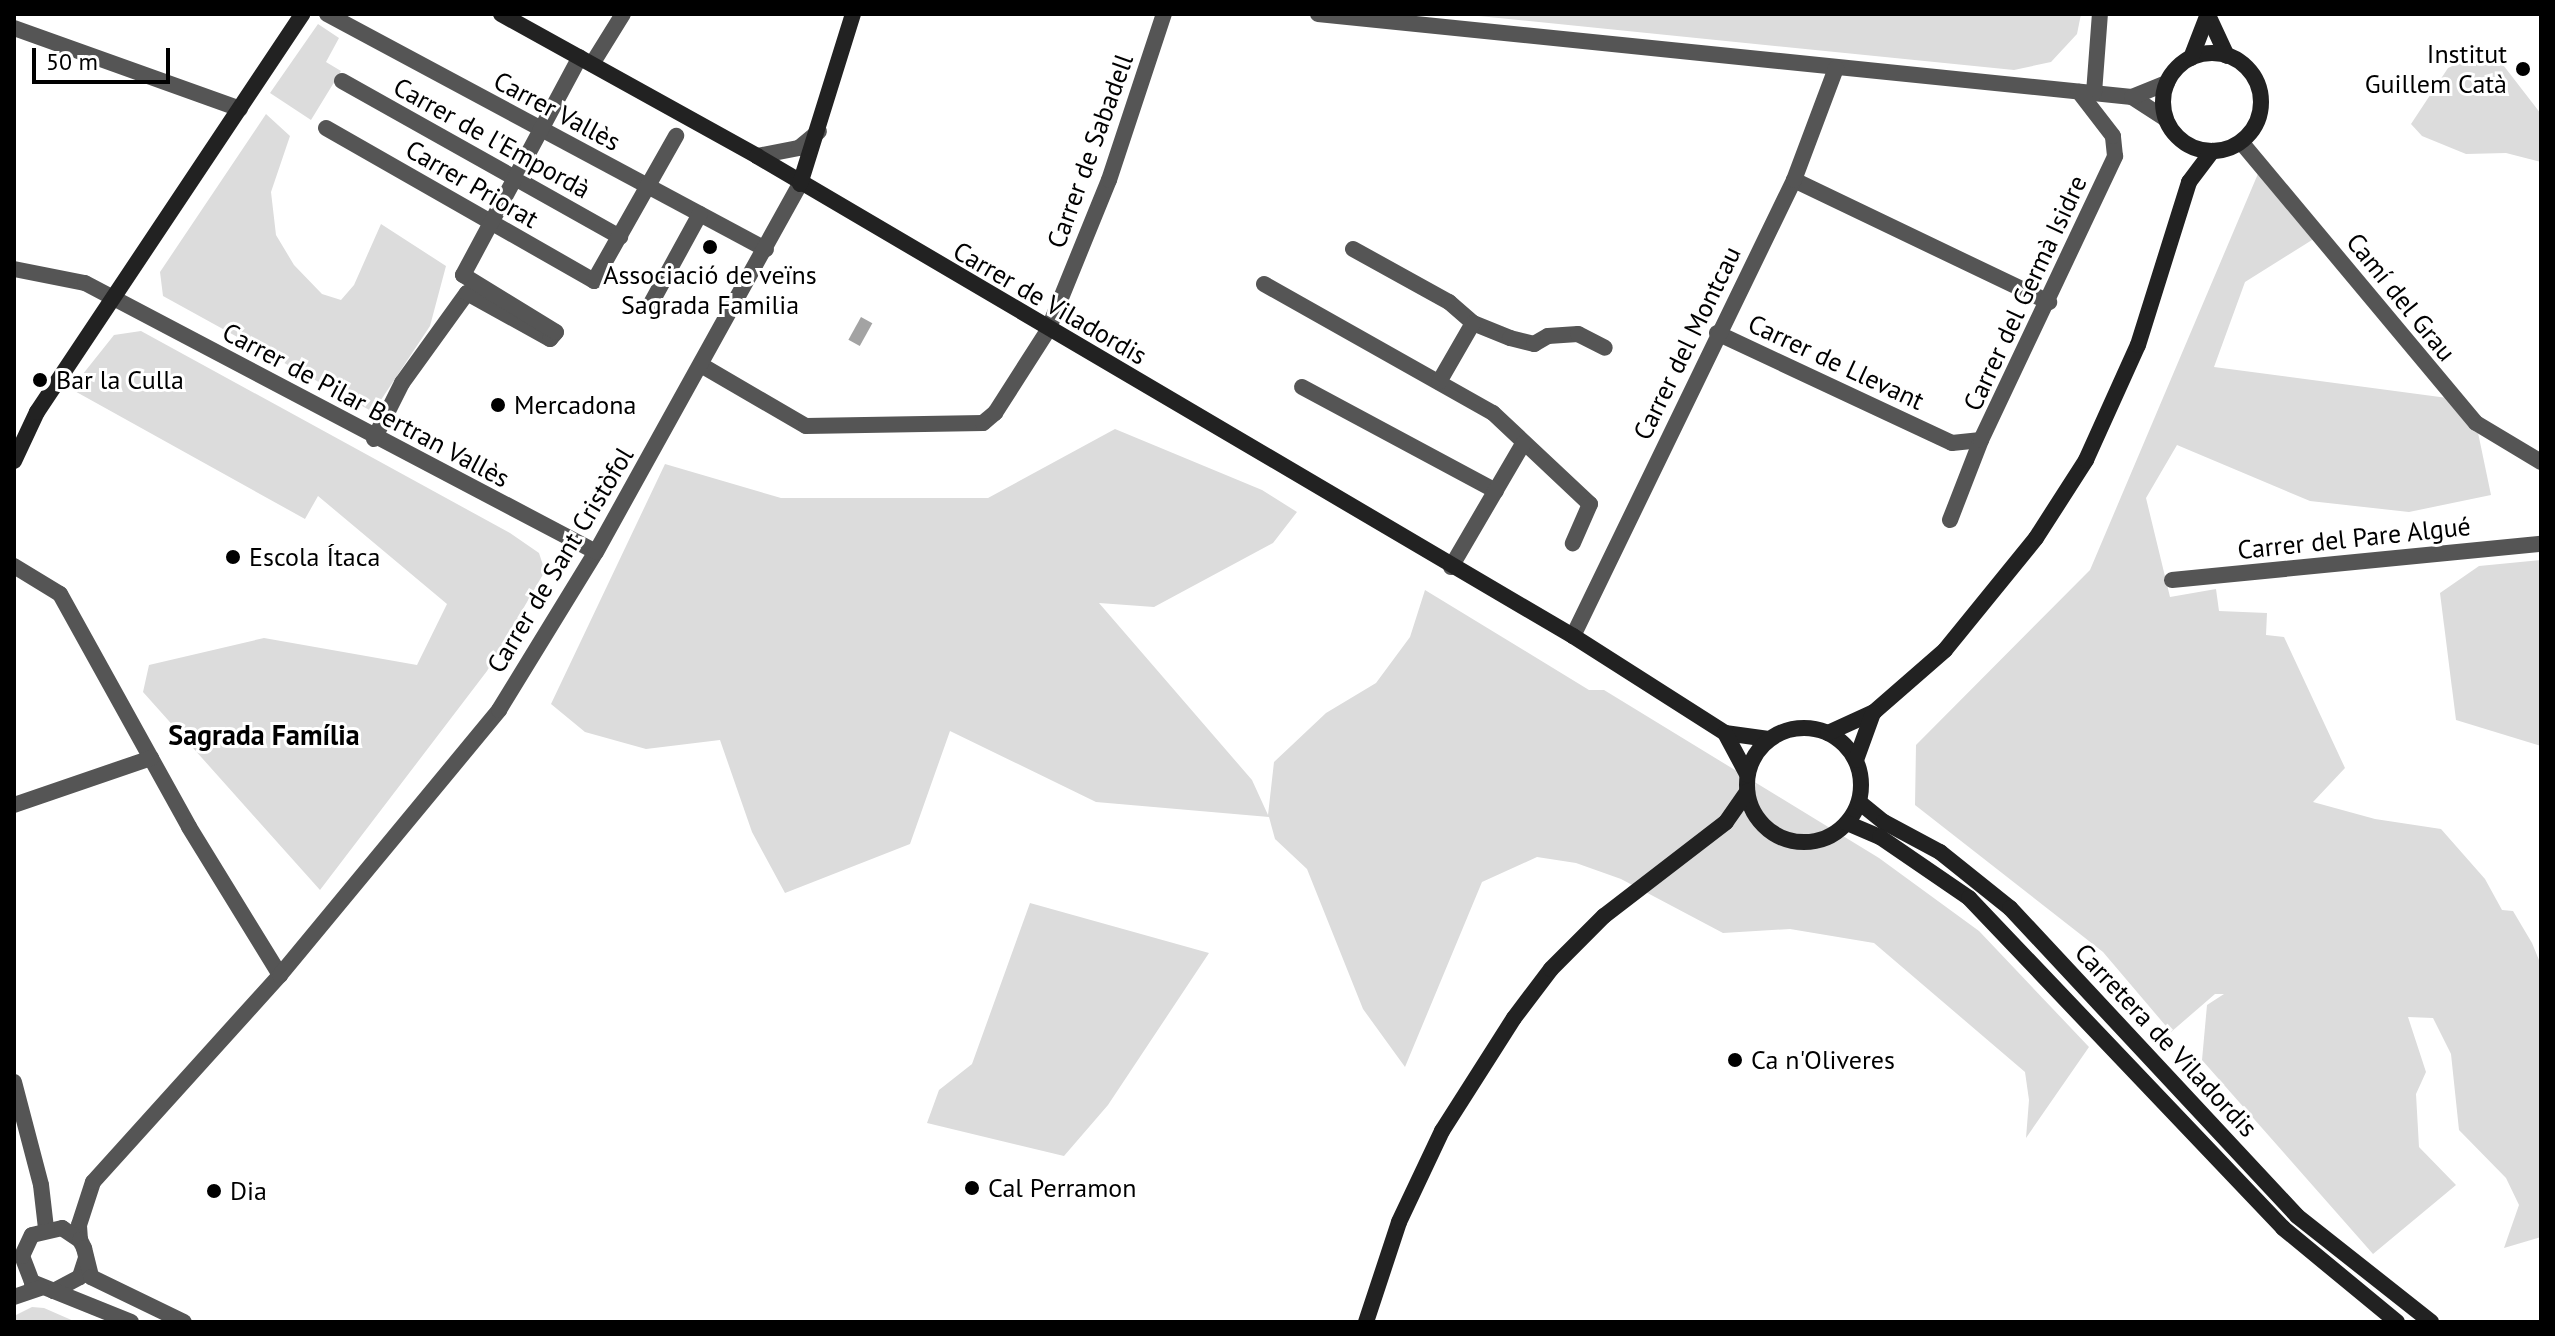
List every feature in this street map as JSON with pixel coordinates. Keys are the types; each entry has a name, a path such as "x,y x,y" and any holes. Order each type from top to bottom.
{"street":[{"path":"14,461 32,419 302,14"},
{"name":"Carrer Vallès","path":"327,14 766,249"},
{"name":"Carrer de Viladordis","path":"501,14 757,156 1048,330 1573,636"},
{"path":"374,439 402,383 467,293 550,339 556,332 463,275 541,131 586,61 623,14"},
{"name":"Carrer de Sant Cristòfol","path":"80,1240 79,1225 93,1182 280,975 499,710 596,552 800,184 853,14"},
{"name":"Carrer de Sabadell","path":"701,365 806,426 983,423 995,413 1048,330 1109,180 1164,14"},
{"path":"1318,14 2132,97 2167,83 2191,58 2208,15"},
{"path":"2087,93 2100,14"},
{"path":"2183,142 2212,151 2241,142 2259,115 2259,91 2248,69 2227,56 2208,15"},
{"path":"14,28 240,109"},
{"path":"2191,58 2227,56"},
{"name":"Carrer del Montcau","path":"1573,636 1717,333 1794,180 1836,68"},
{"name":"Carrer de l'Empordà","path":"342,81 620,237"},
{"path":"2166,119 2167,83"},
{"name":"Carrer del Germà Isidre","path":"1950,520 1981,440 2049,302 2115,156 2113,136 2087,93"},
{"path":"2132,97 2166,119 2183,142 2189,182"},
{"name":"Carrer Priorat","path":"326,128 594,281 620,237"},
{"path":"757,156 799,148 819,131"},
{"path":"620,237 676,136"},
{"name":"Camí del Grau","path":"2241,142 2476,423 2541,462"},
{"path":"1573,636 1725,733 1769,739 1798,728 1828,733 1874,712 1945,650 2001,584 2086,460 2138,345 2189,182 2212,151"},
{"path":"1794,180 2049,302"},
{"path":"649,307 700,214"},
{"path":"1353,249 1449,302 1473,323 1534,344 1548,336 1578,334 1605,348"},
{"name":"Carrer de Pilar Bertran Vallès","path":"14,269 85,283 114,297 374,439 596,552"},
{"path":"1264,284 1493,413 1590,504 1573,543"},
{"path":"1439,382 1473,323"},
{"name":"Carrer de Llevant","path":"1717,333 1952,443 1981,440"},
{"path":"1302,387 1496,491"},
{"path":"1451,567 1523,444"},
{"name":"Carrer del Pare Algué","path":"2172,580 2541,544"},
{"path":"14,566 60,594 151,758 280,975"},
{"path":"1725,733 1747,774 1747,792 1761,822 1778,836 1800,842 1823,839 1847,823 1859,802 1856,760 1874,712"},
{"path":"1828,733 1856,760"},
{"path":"1747,774 1769,739"},
{"path":"14,805 151,758"},
{"path":"1366,1322 1399,1222 1442,1131 1514,1018 1551,969 1604,916 1726,822 1747,792"},
{"name":"Carretera de Viladordis","path":"1859,802 1884,822 1940,852 2010,908 2297,1216 2431,1322"},
{"path":"1726,822 1761,822"},
{"name":"Carretera de Viladordis","path":"1847,823 1880,837 1969,898 2283,1228 2397,1322"},
{"path":"14,1082 41,1185 46,1228"},
{"path":"131,1322 47,1289 26,1275 19,1251 46,1228 62,1228 80,1240 91,1277 184,1322"},
{"path":"14,1297 80,1277 86,1258"}],"shaded area":[{"path":"1459,14 2081,14 2077,34 2051,62 2014,70"},
{"path":"318,24 339,38 326,62 341,71 311,120 270,93"},
{"path":"2490,48 2541,114 2541,162 2506,153 2466,154 2422,136 2411,124 2448,68"},
{"path":"266,114 290,136 271,192 276,235 294,265 322,294 341,300 354,285 381,224 446,266 430,326 373,412 163,296 160,272"},
{"path":"2260,169 2320,235 2245,282 2214,367 2455,399 2476,423 2491,495 2409,512 2310,501 2177,445 2146,498 2170,597 2216,589 2219,611 2267,613 2266,635 2284,637 2345,768 2313,802 2375,819 2441,829 2485,879 2502,910 2513,911 2532,943 2541,965 2541,1237 2504,1248 2519,1205 2506,1178 2459,1130 2451,1054 2433,1018 2408,1017 2426,1072 2416,1094 2419,1147 2456,1185 2373,1254 2202,1060 2207,1005 2224,994 2215,994 2171,1032 2103,952 1915,805 1916,745 2090,570"},
{"path":"861,317 872,323 860,346 848,340"},
{"path":"141,331 510,533 539,553 545,571 487,671 320,890 143,692 149,665 264,638 417,665 447,604 318,496 305,519 71,389 114,335"},
{"path":"1115,429 1262,490 1297,512 1273,543 1154,607 1099,603 1252,780 1268,815 1274,762 1326,713 1376,683 1410,637 1425,590 1589,690 1604,690 1879,858 1979,931 2089,1047 2026,1138 2029,1100 2025,1072 1874,943 1790,929 1723,933 1621,879 1576,863 1537,857 1482,882 1405,1067 1363,1009 1307,869 1275,839 1269,817 1096,802 950,731 910,844 785,893 752,832 720,740 646,749 585,732 551,704 665,464 781,498 988,498"},
{"path":"2541,560 2541,746 2456,720 2440,593 2479,566"},
{"path":"1030,903 1209,953 1108,1105 1064,1156 927,1123 939,1090 972,1064"},
{"path":"32,1307 44,1308 76,1322 14,1322 14,1316"}],"place":[{"name":"Institut Guillem Catà","path":"2523,69"},
{"name":"Associació de veïns Sagrada Familia","path":"710,247"},
{"name":"Bar la Culla","path":"40,380"},
{"name":"Mercadona","path":"498,405"},
{"name":"Escola Ítaca","path":"233,557"},
{"name":"Ca n'Oliveres","path":"1735,1060"},
{"name":"Cal Perramon","path":"972,1188"},
{"name":"Dia","path":"214,1191"}],"district":[{"name":"Sagrada Família","path":"264,735"}]}
